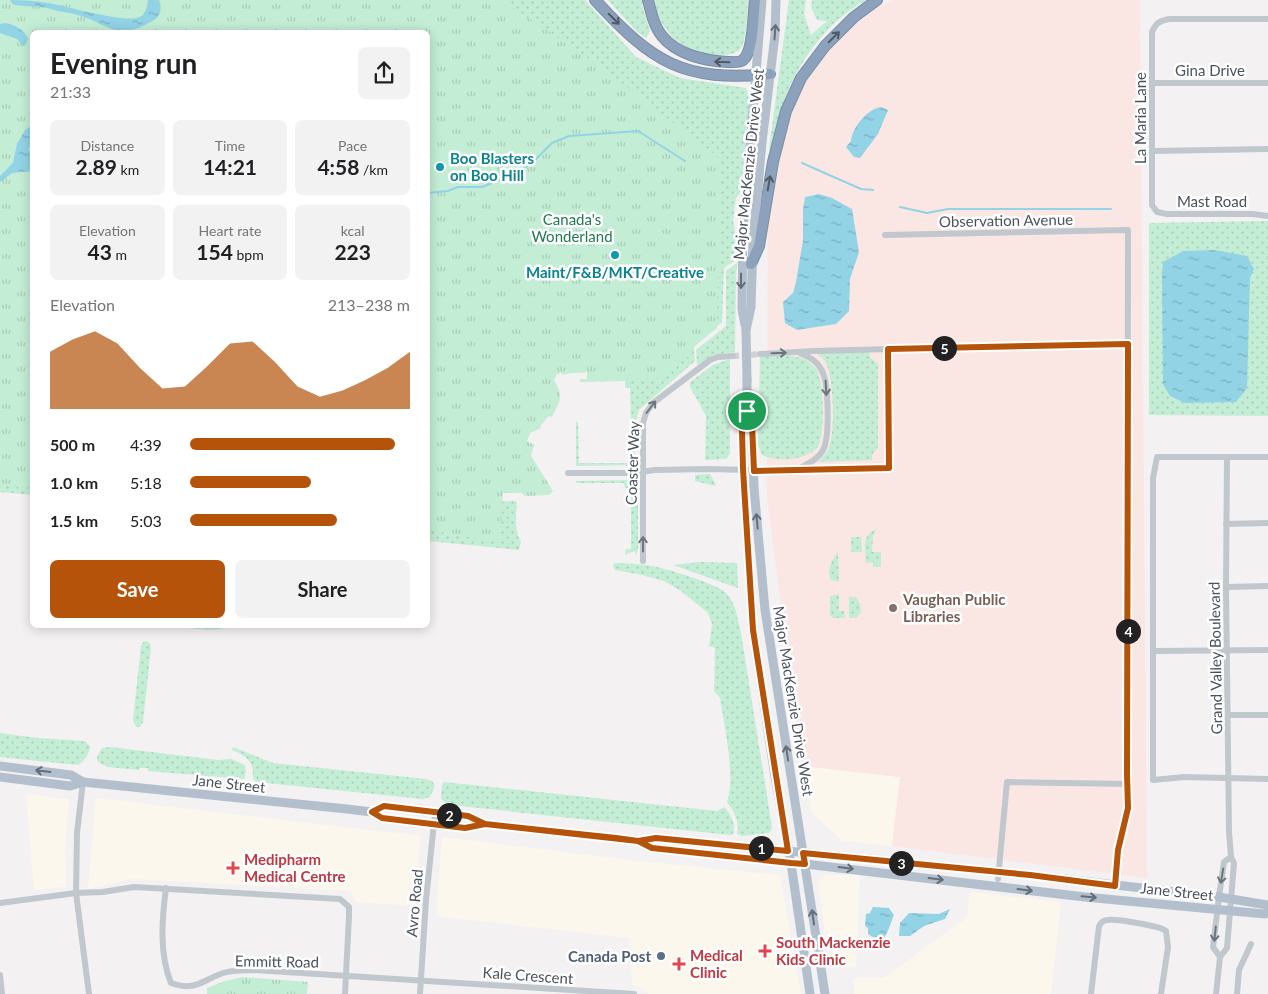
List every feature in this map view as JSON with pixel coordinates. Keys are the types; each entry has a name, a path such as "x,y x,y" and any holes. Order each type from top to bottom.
{"highway":[{"path":"596,0 632,38 670,64 696,73 715,75 770,74"},
{"path":"648,0 652,17 662,36 682,52 708,61 736,62 743,60 750,51 754,0"},
{"path":"751,264 759,246 773,162 786,111 801,78 825,46 854,17 877,0"}],"main road":[{"name":"Major MacKenzie Drive West","path":"762,0 743,228 742,309 746,330 747,380 747,411 742,430 743,469 753,630 810,994"},
{"name":"Major MacKenzie Drive West","path":"746,330 750,307 751,264 776,0"},
{"name":"Major MacKenzie Drive West","path":"747,411 752,424 759,551 767,620 825,994"},
{"name":"Jane Street","path":"0,766 71,775 84,782"},
{"name":"Jane Street","path":"0,777 70,786 84,782 372,812 382,818 465,828 485,824 638,841 656,838 788,851 998,876 1218,897 1268,905"},
{"name":"Jane Street","path":"372,812 384,806 435,814 468,816 485,824"},
{"name":"Jane Street","path":"638,841 652,848 1077,896 1265,914 1268,912"}],"street":[{"name":"La Maria Lane","path":"1157,212 1152,205 1152,32 1156,24 1161,20 1268,19"},
{"name":"Gina Drive","path":"1153,83 1268,83"},
{"path":"1152,151 1268,149"},
{"name":"Mast Road","path":"1157,212 1167,214 1253,214 1268,216"},
{"name":"Observation Avenue","path":"885,235 1128,230 1128,344"},
{"path":"760,354 888,349 1128,344 1128,808 1118,850 1115,886"},
{"path":"568,473 743,469 754,471 794,471 889,468 888,349"},
{"path":"794,471 813,461 823,450 827,437 826,382 822,369 813,359 799,353"},
{"name":"Coaster Way","path":"643,561 643,423 646,413 653,403 710,360 718,357 734,356"},
{"path":"1268,457 1157,457 1154,468 1152,723 1153,780 1184,777 1268,779"},
{"name":"Grand Valley Boulevard","path":"1227,458 1226,587 1230,857 1234,863 1227,948 1220,957 1214,947 1218,897 1224,862 1230,857"},
{"path":"1226,524 1268,522"},
{"path":"1226,587 1268,586"},
{"path":"1154,652 1268,650"},
{"path":"1228,715 1268,714"},
{"path":"84,782 77,833 76,893 89,994"},
{"path":"998,876 1008,782 1128,784"},
{"name":"Avro Road","path":"420,994 426,900 435,814"},
{"path":"0,903 134,887 340,899 349,907 345,994"},
{"name":"Emmitt Road","path":"166,888 163,916 164,952 171,983 179,986 201,984 221,974 238,970 421,980"},
{"path":"1091,994 1099,926 1110,919 1158,926 1166,931 1168,947 1161,994"},
{"path":"1237,994 1239,970 1252,944"},
{"path":"1216,994 1220,957"},
{"path":"0,975 2,994"},
{"name":"Kale Crescent","path":"421,980 634,994"}],"shaded area":[{"path":"894,0 1140,0 1147,878 892,846 900,777 802,766 767,497 768,223 784,141 797,97 810,74 838,37 875,9"},
{"path":"802,766 900,777 892,846 842,841 812,813"},
{"path":"26,794 69,799 65,849 66,887 34,890"},
{"path":"96,798 421,836 413,906 356,902 350,891 132,879 88,889"},
{"path":"442,837 629,860 780,875 801,994 649,994 644,989 632,985 630,938 436,916"},
{"path":"826,875 860,875 856,967 830,966 818,886 820,878"},
{"path":"970,892 1061,902 1051,994 854,994 854,978 884,978 967,917"}],"green space":[{"name":"Canada's Wonderland","path":"0,0 501,0 602,68 720,159 720,272 718,275 717,328 692,348 692,354 659,378 587,379 587,372 557,374 554,380 560,399 557,407 552,417 549,416 540,426 541,428 530,433 527,441 534,445 531,456 553,491 549,495 525,496 522,493 503,493 500,543 441,532 441,530 430,527 430,30 30,30 30,488 0,485"},
{"path":"447,0 585,0 636,57 680,78 746,88 749,109 740,193 736,198 733,220 736,237 734,261 724,268 722,322 694,347 695,361 639,410 635,423 635,465 576,466 576,422 578,422 579,463 632,463 630,388 625,387 625,381 580,382 580,379 587,379 587,372 572,373"},
{"path":"608,0 643,0 642,5 650,31 646,38 637,32"},
{"path":"655,0 748,0 744,40 740,49 730,54 721,55 706,54 685,46 668,32 662,23"},
{"path":"789,0 806,0 804,14 811,35 827,21 817,20 811,7 812,0 867,0 841,17 809,52 793,79 784,100 772,149 769,149"},
{"path":"1268,221 1268,416 1149,415 1149,223"},
{"path":"738,262 736,272 735,352 714,355 697,365 696,350 726,326 726,271"},
{"path":"869,352 870,357 878,364 878,447 872,455 872,460 818,462 828,450 831,442 833,406 828,369 824,360 816,353"},
{"path":"760,357 798,357 810,363 817,370 821,386 823,423 819,443 811,453 790,459 775,459 762,455 758,445"},
{"path":"730,359 730,453 726,459 705,460 706,416 690,387 690,382 713,365"},
{"path":"710,474 715,486 695,481 695,475"},
{"path":"0,480 30,485 30,495 0,492"},
{"path":"634,480 635,485 638,486 638,548 636,555 634,551 625,555 626,549 631,549 631,488 625,488 624,483 576,483 576,481"},
{"path":"497,499 515,501 517,503 516,528 521,542 519,550 430,541 430,514"},
{"path":"877,529 873,536 872,552 881,552 881,567 873,567 873,562 866,563 865,543 868,535"},
{"path":"851,537 861,537 862,552 851,552"},
{"path":"838,552 839,582 831,580 829,573 832,562"},
{"path":"700,562 737,563 738,588 673,565"},
{"path":"614,563 648,565 680,573 723,590 733,603 741,633 771,821 772,829 769,833 742,836 737,834 737,821 727,802 730,765 720,698 714,691 715,648 709,646 712,624 708,613 681,591 664,581 615,570"},
{"path":"839,594 839,611 844,611 845,618 832,618 830,616 830,596"},
{"path":"849,597 856,597 860,604 861,612 856,618 849,618"},
{"path":"191,628 223,628 208,630"},
{"path":"146,641 150,643 151,647 143,722 140,727 136,727 133,720 141,646"},
{"path":"0,733 85,741 90,746 86,757 78,765 0,757"},
{"path":"110,747 218,760 231,759 245,765 246,772 244,779 148,771 148,768 140,768 139,770 108,767 98,762 97,757 102,748"},
{"path":"233,747 273,763 426,779 432,781 435,786 430,797 423,799 256,782 251,763 244,756 232,750"},
{"path":"444,782 717,811 725,807 732,820 734,830 733,834 730,835 451,805 441,799"},
{"path":"242,977 308,982 307,994 207,994 207,988"}],"water":[{"path":"10,0 48,3 96,14 133,19 144,14 148,0 159,0 161,9 154,20 140,27 129,30 116,30 83,16 47,8 13,4"},
{"path":"5,23 22,30 28,39 26,44 23,46 17,39 0,33 0,24"},
{"path":"881,107 888,110 878,134 860,158 854,157 846,147 851,141 854,130 866,115"},
{"path":"30,127 30,147 28,149 30,152 30,171 12,173 0,182 0,176 13,163 17,144 25,130"},
{"path":"819,194 832,198 852,209 859,252 850,279 849,311 836,324 797,330 785,323 783,302 793,293 796,282 803,240 805,197"},
{"path":"1215,250 1247,256 1254,269 1250,278 1247,388 1236,402 1185,403 1170,396 1163,384 1163,262 1183,251"},
{"path":"873,907 889,908 894,915 884,938 876,943 861,947 865,940 874,938 868,934 868,928 865,926 866,914 870,913"},
{"path":"950,909 945,919 924,926 910,936 899,936 900,923 909,913 939,914"}],"waterway":[{"path":"430,193 448,191 458,187 482,187 502,179 505,174 530,165 552,143 569,136 638,131 685,161"},
{"path":"802,163 861,189 873,190"},
{"path":"900,207 927,213 948,209 1111,209"}],"tunnel":[{"path":"733,356 760,354"}],"place":[{"name":"Boo Blasters on Boo Hill","path":"440,167"},
{"name":"Maint/F&B/MKT/Creative","path":"615,255"},
{"name":"Vaughan Public Libraries","path":"893,608"},
{"name":"Medipharm Medical Centre","path":"233,868"},
{"name":"South Mackenzie Kids Clinic","path":"765,951"},
{"name":"Canada Post","path":"661,956"},
{"name":"Medical Clinic","path":"679,964"}],"route":[{"path":"747,411 742,430 743,469 753,630 788,851 656,838 638,841 616,838 485,824 465,828 382,818 372,812 384,806 435,814 468,816 485,824 638,841 652,848 791,863 805,864 803,853 1030,875 1115,886 1120,836 1129,802 1127,774 1128,344 888,349 889,468 754,471 752,424 747,411"}]}
